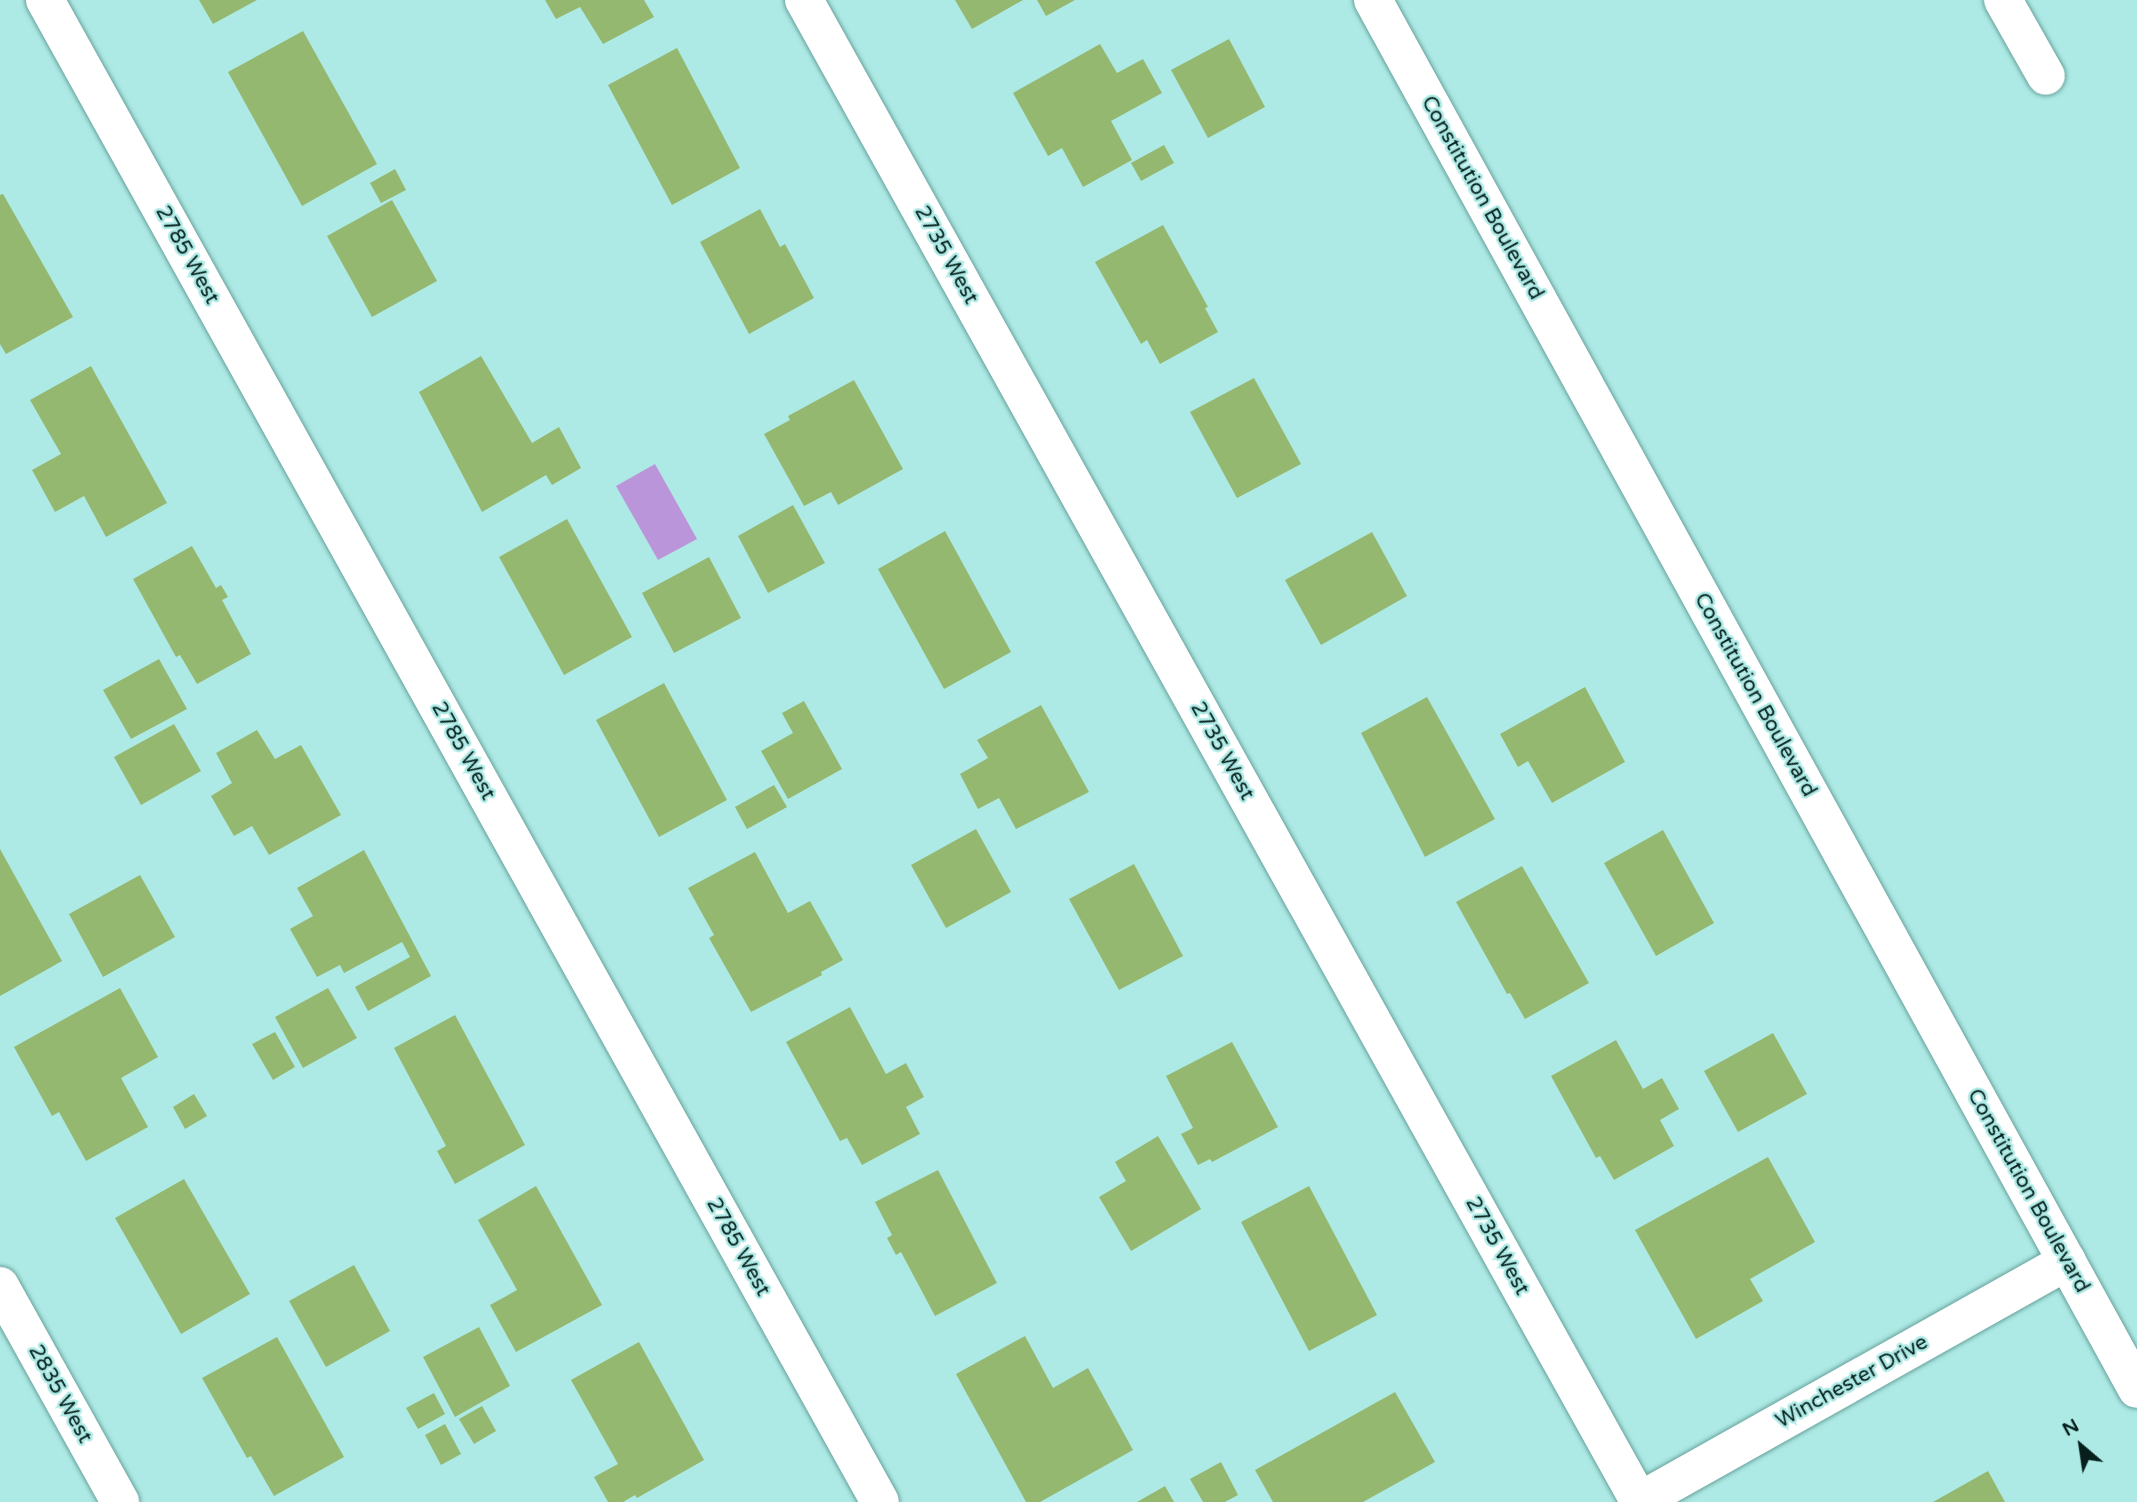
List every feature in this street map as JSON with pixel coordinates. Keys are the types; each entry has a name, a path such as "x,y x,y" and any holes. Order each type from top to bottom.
{"street":[{"name":"2785 West","path":"45,0 880,1502"},
{"name":"2735 West","path":"804,0 1639,1502"},
{"name":"Constitution Boulevard","path":"1373,0 2137,1389"},
{"path":"2003,0 2046,76"},
{"name":"Winchester Drive","path":"1639,1502 2067,1261"},
{"name":"2835 West","path":"0,1286 120,1502"}],"shaded area":[{"path":"655,464 697,539 658,560 616,486"}],"building":[{"path":"199,0 257,0 213,24"},
{"path":"545,0 644,0 654,17 603,44 580,7 556,19"},
{"path":"955,0 1023,0 972,29"},
{"path":"1037,0 1075,0 1046,16"},
{"path":"303,31 377,164 302,206 228,72"},
{"path":"1229,39 1265,107 1208,138 1171,70"},
{"path":"1100,44 1117,73 1143,59 1162,93 1111,121 1132,160 1083,187 1062,148 1048,156 1013,93"},
{"path":"677,48 740,168 672,205 608,85"},
{"path":"1164,145 1174,163 1141,181 1131,163"},
{"path":"395,169 406,190 381,203 370,183"},
{"path":"3,194 73,317 6,354 0,344 0,195"},
{"path":"392,200 437,281 372,317 327,236"},
{"path":"760,209 780,247 785,244 814,298 749,334 700,242"},
{"path":"1163,225 1208,307 1205,308 1218,332 1160,364 1147,340 1141,344 1095,262"},
{"path":"481,356 532,443 559,427 581,468 552,485 546,475 482,512 419,392"},
{"path":"91,366 167,503 106,537 84,496 55,512 32,470 61,454 30,400"},
{"path":"1254,378 1301,464 1237,498 1190,412"},
{"path":"854,380 903,469 838,505 831,492 804,506 764,434 790,420 788,416"},
{"path":"793,505 825,563 768,593 738,536"},
{"path":"567,519 632,637 564,675 499,557"},
{"path":"945,531 1011,652 944,689 878,569"},
{"path":"1372,532 1407,596 1321,645 1285,580"},
{"path":"192,546 216,588 221,585 228,597 222,600 251,654 197,684 180,655 176,657 133,579"},
{"path":"709,557 741,618 674,653 642,593"},
{"path":"159,659 187,709 131,739 103,690"},
{"path":"664,683 727,800 659,837 596,720"},
{"path":"1585,687 1625,762 1552,803 1528,761 1518,767 1500,734"},
{"path":"1427,697 1495,819 1425,857 1361,733"},
{"path":"804,701 842,769 788,799 761,751 793,733 782,713"},
{"path":"1041,705 1089,792 1016,829 999,798 978,809 960,774 988,758 977,740"},
{"path":"174,724 201,771 141,805 114,757"},
{"path":"257,730 275,759 301,745 341,815 269,855 252,826 234,836 211,796 232,783 216,753"},
{"path":"774,785 787,807 747,829 735,807"},
{"path":"976,829 1011,892 946,928 911,865"},
{"path":"1663,830 1714,923 1656,956 1604,863"},
{"path":"0,849 62,961 0,996"},
{"path":"364,850 431,976 368,1011 355,987 410,957 402,942 344,973 340,965 317,977 290,929 313,916 297,888"},
{"path":"755,852 788,913 810,901 843,960 821,972 822,975 751,1012 709,938 714,935 688,888"},
{"path":"1134,864 1183,956 1119,990 1069,899"},
{"path":"1522,866 1589,983 1525,1019 1510,993 1507,994 1456,902"},
{"path":"140,875 175,937 103,977 69,914"},
{"path":"120,988 158,1057 121,1078 148,1127 86,1161 59,1112 52,1116 14,1047"},
{"path":"328,988 357,1038 303,1068 275,1017"},
{"path":"850,1007 886,1074 906,1063 924,1097 906,1107 920,1134 862,1165 847,1138 840,1141 786,1042"},
{"path":"455,1015 525,1145 455,1184 437,1151 446,1146 394,1048"},
{"path":"275,1032 295,1067 273,1080 252,1044"},
{"path":"1773,1033 1807,1094 1738,1132 1704,1071"},
{"path":"1616,1040 1643,1089 1662,1078 1679,1109 1660,1120 1674,1146 1614,1180 1600,1156 1596,1158 1551,1076"},
{"path":"1232,1042 1278,1127 1212,1162 1210,1159 1198,1165 1181,1134 1193,1128 1166,1076"},
{"path":"194,1094 207,1116 185,1129 173,1107"},
{"path":"1158,1136 1201,1209 1131,1251 1099,1197 1126,1181 1115,1162"},
{"path":"1768,1157 1815,1242 1750,1279 1763,1301 1696,1339 1635,1230"},
{"path":"938,1170 997,1283 935,1316 901,1252 896,1255 887,1238 892,1235 875,1202"},
{"path":"184,1179 250,1294 181,1334 115,1218"},
{"path":"536,1186 602,1305 516,1352 490,1305 517,1290 478,1220"},
{"path":"1309,1186 1377,1315 1309,1351 1241,1222"},
{"path":"354,1265 390,1331 326,1367 289,1301"},
{"path":"479,1327 510,1386 455,1417 423,1357"},
{"path":"1025,1336 1053,1388 1088,1368 1133,1450 1040,1502 1026,1502 956,1374"},
{"path":"277,1337 344,1457 274,1496 251,1456 247,1458 202,1378"},
{"path":"639,1342 704,1460 637,1498 635,1495 623,1502 608,1502 594,1477 618,1464 571,1380"},
{"path":"1395,1392 1435,1462 1363,1502 1273,1502 1255,1470"},
{"path":"434,1393 445,1414 418,1429 406,1408"},
{"path":"482,1406 496,1431 474,1444 459,1419"},
{"path":"445,1424 461,1454 441,1465 425,1435"},
{"path":"1221,1462 1238,1495 1225,1502 1203,1502 1190,1479"},
{"path":"1988,1471 2005,1502 1933,1502"},
{"path":"1165,1486 1174,1502 1137,1502"}]}
